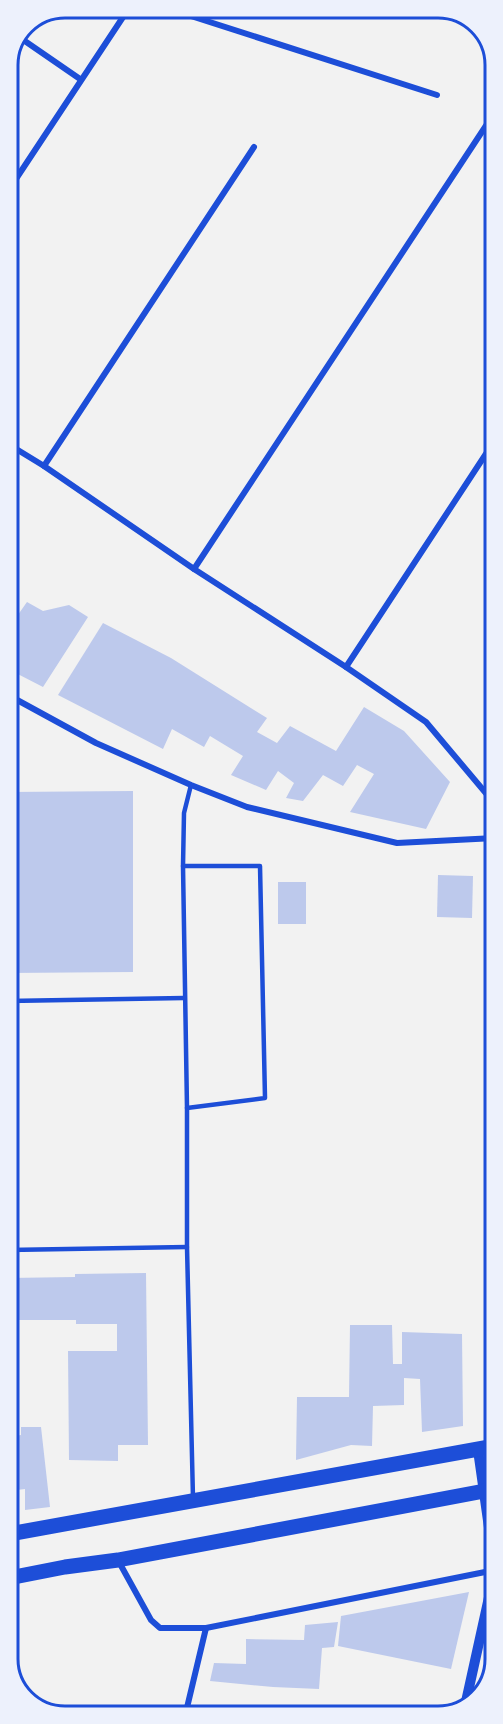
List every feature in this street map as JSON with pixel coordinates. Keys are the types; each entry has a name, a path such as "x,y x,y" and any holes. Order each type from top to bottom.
{"main road":[{"path":"18,1532 485,1448"},
{"path":"18,1576 118,1560 485,1491"}],"street":[{"path":"18,175 122,18"},
{"path":"197,18 437,95"},
{"path":"25,41 80,79"},
{"path":"194,569 485,130"},
{"path":"44,466 254,147"},
{"path":"18,450 426,722 485,792"},
{"path":"346,667 485,455"},
{"path":"18,700 96,743 247,807 397,843 485,839"},
{"path":"478,1450 485,1473"},
{"path":"118,1560 151,1620 160,1628 206,1628 485,1572"},
{"path":"467,1695 485,1615"},
{"path":"187,1706 206,1628"}],"lane":[{"path":"191,785 184,813 183,866 187,1247 193,1502"},
{"path":"183,866 260,866 265,1087 265,1098 187,1108"},
{"path":"18,1001 184,998"},
{"path":"18,1250 187,1247"}],"building":[{"path":"27,602 43,611 69,605 88,617 43,687 18,674 18,615"},
{"path":"103,623 171,658 267,718 257,732 277,743 290,726 336,751 364,707 404,731 450,782 426,829 350,812 374,774 357,765 343,786 323,775 303,801 286,798 294,783 278,771 266,790 231,775 243,756 210,736 204,747 172,729 163,749 58,695"},
{"path":"133,791 133,972 18,973 18,792"},
{"path":"438,875 473,876 472,918 437,917"},
{"path":"278,882 306,882 306,924 278,924"},
{"path":"146,1273 148,1445 118,1445 118,1461 69,1460 68,1351 117,1351 117,1324 76,1324 76,1320 18,1320 18,1278 75,1277 75,1274"},
{"path":"350,1325 392,1325 393,1364 402,1364 402,1332 462,1334 463,1426 422,1432 420,1379 404,1378 404,1405 373,1406 372,1446 351,1445 296,1460 297,1397 349,1397"},
{"path":"21,1427 41,1427 50,1507 25,1510 25,1489 18,1490 18,1436 21,1435"},
{"path":"469,1592 451,1669 338,1646 341,1616"},
{"path":"338,1622 334,1647 322,1648 319,1689 210,1681 214,1663 246,1664 246,1639 304,1640 305,1625"}]}
